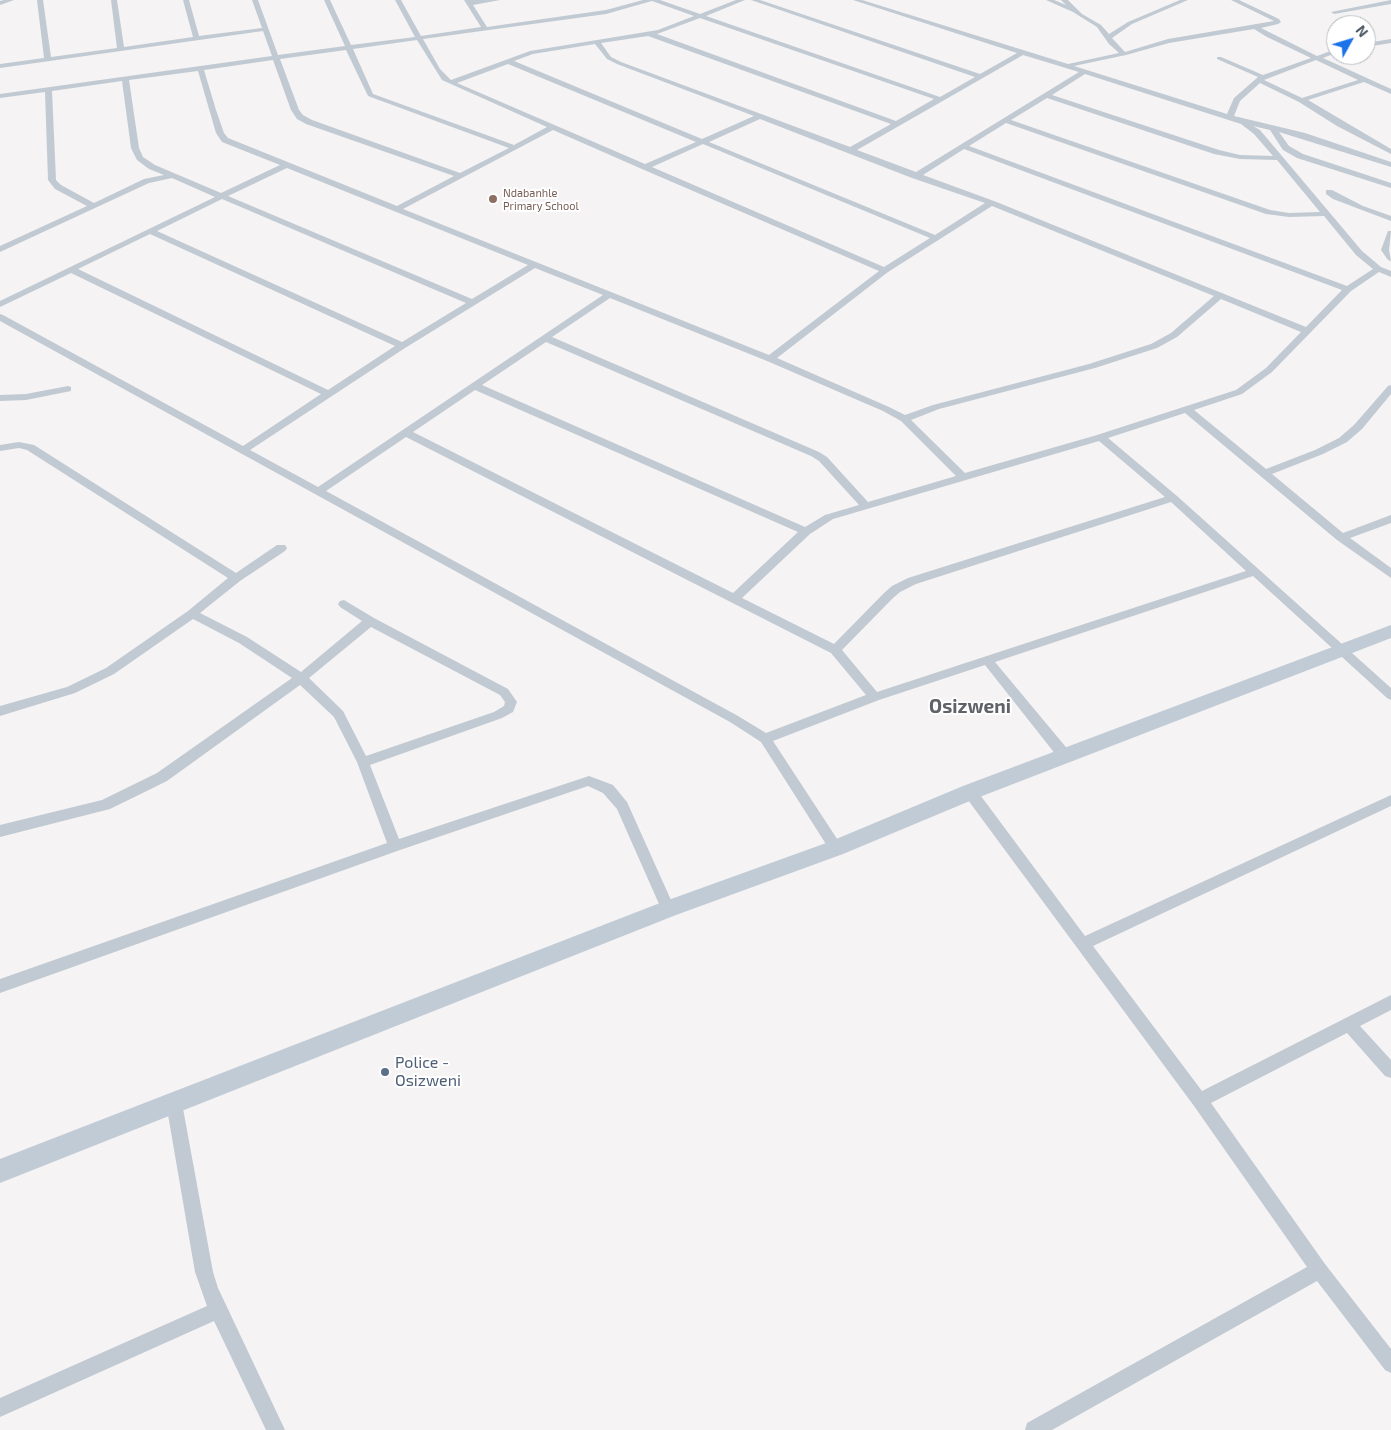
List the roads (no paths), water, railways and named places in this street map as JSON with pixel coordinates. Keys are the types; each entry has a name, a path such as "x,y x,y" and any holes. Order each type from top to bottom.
{"street":[{"path":"0,3 11,0"},
{"path":"40,0 48,60"},
{"path":"114,0 121,50"},
{"path":"186,0 196,38"},
{"path":"255,0 300,117 316,125 461,176"},
{"path":"328,0 370,96 514,148"},
{"path":"398,0 418,38 444,80 644,168 885,270"},
{"path":"485,29 469,2 497,0"},
{"path":"0,96 614,10 650,0"},
{"path":"654,0 940,99"},
{"path":"451,83 546,48 650,34 742,0"},
{"path":"754,0 980,76"},
{"path":"856,0 1068,65 1244,122 1302,135 1391,165"},
{"path":"1049,0 1076,12 1099,26 1111,43 1124,54"},
{"path":"1064,0 1076,12"},
{"path":"1108,37 1130,23 1185,0"},
{"path":"1068,65 1124,54 1168,42 1278,22 1234,0"},
{"path":"1334,12 1391,2"},
{"path":"1254,27 1280,43 1318,58 1391,92"},
{"path":"0,66 266,29"},
{"path":"650,34 898,124"},
{"path":"596,41 613,61 991,203 1307,331"},
{"path":"1376,43 1391,41"},
{"path":"849,151 1023,52"},
{"path":"1230,117 1237,100 1262,79 1326,55"},
{"path":"1219,58 1302,100 1340,124 1391,152"},
{"path":"507,61 934,237"},
{"path":"200,67 212,110 224,140 288,164 770,359 879,406 904,419 963,477"},
{"path":"916,176 1086,71"},
{"path":"125,78 135,148 140,158 156,169 473,303"},
{"path":"1302,100 1364,80"},
{"path":"1380,88 1391,84"},
{"path":"48,89 52,180 58,188 94,206"},
{"path":"1048,96 1217,152 1240,157 1278,158"},
{"path":"644,168 758,117"},
{"path":"1006,121 1269,212 1289,215 1326,214"},
{"path":"1244,122 1257,132 1359,253 1378,269 1391,274"},
{"path":"397,209 553,127"},
{"path":"1273,128 1286,148 1300,156 1390,184"},
{"path":"964,147 1348,289"},
{"path":"0,304 288,164"},
{"path":"147,181 156,169"},
{"path":"0,250 147,181 171,176"},
{"path":"1329,192 1360,208 1391,219"},
{"path":"770,359 885,270 934,237 991,203"},
{"path":"150,231 402,346"},
{"path":"1391,233 1386,250 1391,258"},
{"path":"243,450 402,346 534,265"},
{"path":"71,269 328,394"},
{"path":"734,599 806,531 829,517 1101,437 1239,392 1258,380 1348,289 1378,269"},
{"path":"319,491 609,295"},
{"path":"904,419 936,407 1092,366 1154,346 1174,335 1220,296"},
{"path":"0,317 734,719 765,739 836,848"},
{"path":"546,338 815,454 865,505"},
{"path":"475,386 806,531"},
{"path":"1266,472 1319,452 1343,440 1358,427 1391,388"},
{"path":"0,398 26,397 68,389"},
{"path":"1188,410 1266,472 1341,536 1391,574"},
{"path":"405,432 835,650 875,697"},
{"path":"1101,437 1173,498 1391,695"},
{"path":"0,448 19,445 30,448 236,578"},
{"path":"835,650 888,596 912,581 1173,498"},
{"path":"1341,536 1391,519"},
{"path":"0,711 71,690 110,671 192,614 236,578 281,548"},
{"path":"765,739 875,697 1254,572"},
{"path":"344,604 370,621 504,692 509,697 511,706 498,716 363,762"},
{"path":"192,614 243,640 301,678 339,714 363,762 395,846"},
{"path":"0,831 105,805 145,787 162,777 301,678 370,621"},
{"path":"0,1171 668,909 836,848 970,792 1391,632"},
{"path":"987,660 1065,756"},
{"path":"0,986 395,846 589,781 608,789 622,806 668,909"},
{"path":"970,792 1200,1101 1318,1270 1391,1364"},
{"path":"1082,944 1391,800"},
{"path":"1200,1101 1391,1002"},
{"path":"1349,1024 1391,1072"},
{"path":"174,1103 204,1272 218,1310 276,1430"},
{"path":"1034,1430 1318,1270"},
{"path":"0,1408 218,1310"}],"place":[{"name":"Ndabanhle Primary School","path":"493,199"},
{"name":"Police - Osizweni","path":"385,1072"}],"district":[{"name":"Osizweni","path":"970,707"}]}
